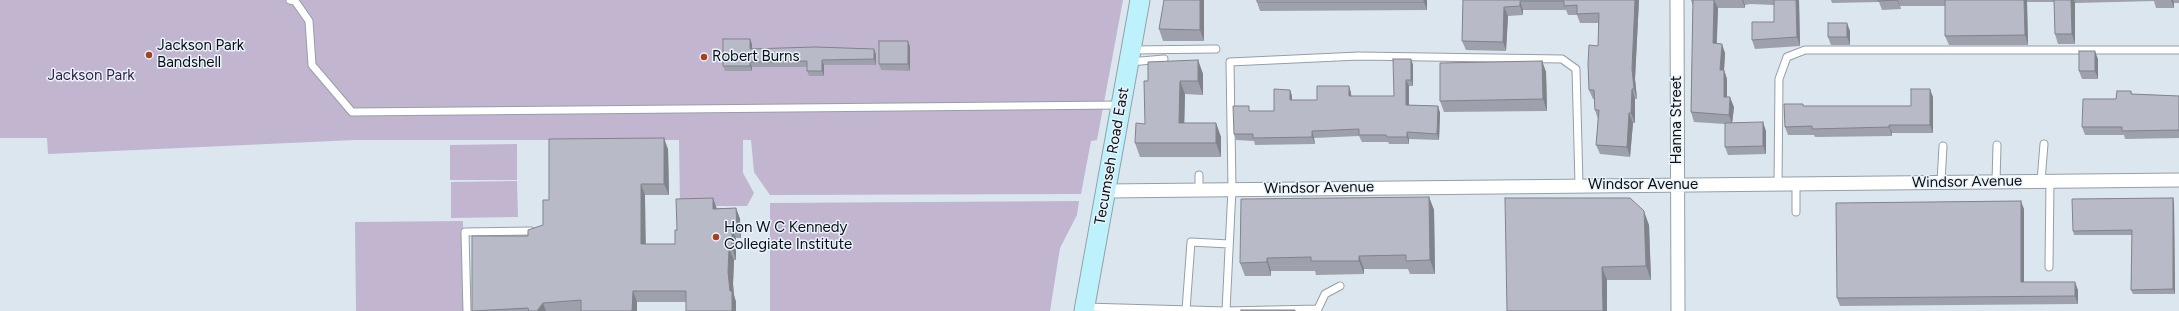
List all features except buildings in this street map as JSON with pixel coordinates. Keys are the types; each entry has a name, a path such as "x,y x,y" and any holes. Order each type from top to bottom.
{"main road":[{"name":"Tecumseh Road East","path":"1084,309 1140,0"}],"street":[{"name":"Hanna Street","path":"1677,0 1678,311"},
{"name":"Windsor Avenue","path":"1106,191 2179,180"}],"lane":[{"path":"290,0 295,2 309,21 312,65 352,112 1121,104"},
{"path":"1130,56 1216,49"},
{"path":"1778,184 1779,79 1787,57 1804,50 2179,50"},
{"path":"1130,56 1164,59"},
{"path":"1226,311 1232,189 1230,62 1359,56 1562,59 1576,69 1579,185"},
{"path":"2044,144 2049,267"},
{"path":"1996,182 1997,145"},
{"path":"1941,182 1943,146"},
{"path":"1199,175 1199,189"},
{"path":"1796,184 1796,212"},
{"path":"467,311 465,232 531,231"},
{"path":"1186,310 1191,242 1229,244"},
{"path":"1084,309 1226,311 1317,310 1325,294 1340,286"}],"green space":[{"name":"Jackson Park","path":"0,0 1123,0 1097,140 1091,141 1081,194 770,195 754,172 751,140 743,140 743,173 754,193 747,206 680,206 679,140 355,140 48,154 47,138 0,138"},
{"path":"517,144 517,180 450,180 450,145"},
{"path":"517,181 518,217 451,218 451,182"},
{"path":"1079,201 1077,215 1060,248 1050,311 770,311 770,203"},
{"path":"463,221 463,311 356,311 355,222"}],"place":[{"name":"Jackson Park Bandshell","path":"149,55"},
{"name":"Robert Burns","path":"704,57"},
{"name":"Hon W C Kennedy Collegiate Institute","path":"716,237"}]}
